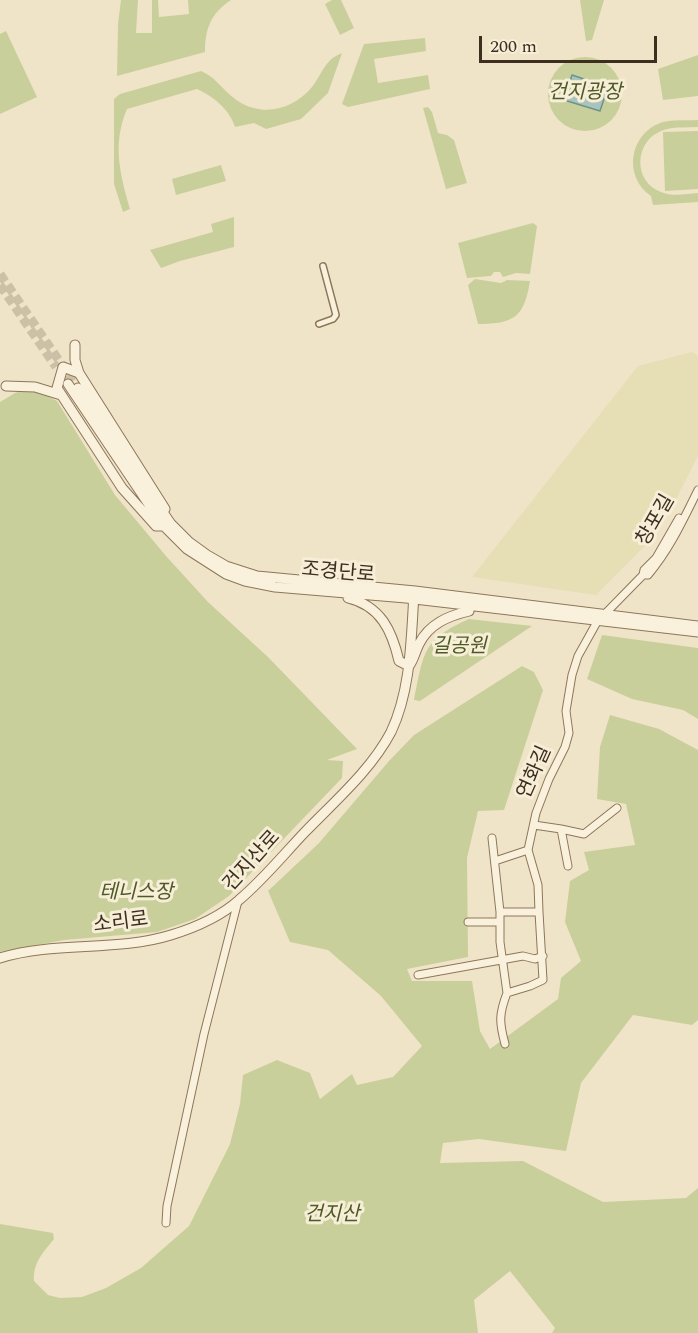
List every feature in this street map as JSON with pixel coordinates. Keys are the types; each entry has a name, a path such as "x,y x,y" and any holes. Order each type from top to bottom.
{"street":[{"path":"319,324 333,319 336,315 323,266"},
{"path":"73,379 75,345"},
{"path":"63,367 73,379 156,491 172,520 167,525 156,526 122,488 61,395 57,388 63,367"},
{"name":"조경단로","path":"73,379 132,482 187,549 226,574 258,584 326,591 414,595 469,606 698,626"},
{"path":"6,386 35,387 61,395"},
{"name":"창포길","path":"600,618 643,575 644,570 656,558 669,538 698,481"},
{"name":"창포길","path":"643,575 648,575 673,542 698,490"},
{"name":"조경단로","path":"167,525 207,555 226,566 257,576 698,632"},
{"path":"326,591 360,601 370,607 385,621 395,644 399,661 409,666 426,633 442,619 468,611 469,606"},
{"name":"건지산로","path":"166,1223 167,1206 183,1128 227,938 238,901 342,793 377,753 396,719 409,666 414,595"},
{"name":"연화길","path":"507,993 543,980 538,885 528,850 536,813 565,747 568,733 567,694 578,656 600,618"},
{"path":"534,825 584,834 617,808"},
{"path":"561,830 568,866"},
{"path":"492,838 500,912 500,942 507,993 500,1011 500,1024 505,1044"},
{"path":"495,861 528,850"},
{"name":"소리로","path":"0,958 39,950 141,941 170,936 191,928 238,901"},
{"path":"500,912 539,912"},
{"path":"468,922 500,922"},
{"path":"418,975 523,956 535,959 543,956"}],"shaded area":[{"path":"692,352 698,356 698,456 652,539 596,595 472,577 638,366"}],"green space":[{"path":"121,0 138,0 136,33 152,33 152,0 158,0 159,17 189,14 188,0 231,0 218,10 210,22 205,52 117,76"},
{"path":"332,0 341,0 354,28 340,35 325,4"},
{"path":"580,0 604,0 592,40 586,41"},
{"path":"6,31 37,97 0,114 0,34"},
{"path":"425,38 426,51 374,59 378,83 428,75 430,89 348,107 342,104 364,44"},
{"path":"342,53 328,93 301,119 266,129 254,123 235,127 220,104 197,89 127,109 120,134 119,159 130,209 123,212 114,184 114,99 120,94 201,71 245,105 270,110 286,106 300,98 316,82 327,63"},
{"path":"698,55 698,96 663,100 658,69"},
{"name":"건지광장","path":"585,57 599,60 611,68 619,80 622,94 619,108 611,120 599,128 585,131 571,128 559,120 551,108 548,94 551,80 559,68 571,60"},
{"path":"428,107 432,112 438,133 454,140 467,183 446,189 423,108"},
{"path":"698,120 698,127 670,128 652,136 642,152 640,162 645,180 652,187 670,194 698,193 698,202 653,205 651,196 642,188 633,168 636,146 650,129 660,123"},
{"path":"698,131 698,189 665,191 663,132"},
{"path":"221,165 226,181 176,195 172,179"},
{"path":"234,217 234,247 161,268 150,250 213,232 211,224"},
{"path":"533,223 537,226 530,274 516,273 503,277 500,272 494,272 491,276 467,278 458,243"},
{"path":"475,279 501,283 507,280 530,281 521,310 510,320 478,324 468,285"},
{"name":"테니스장","path":"27,389 57,401 115,495 166,556 208,602 268,657 357,749 327,760 343,761 342,778 229,896 195,919 157,932 64,940 0,952 0,402"},
{"name":"길공원","path":"469,619 532,626 420,701 414,700 423,659 428,649 442,634"},
{"path":"602,635 698,648 698,719 683,710 632,699 587,679"},
{"name":"건지산","path":"522,666 534,672 543,690 504,810 478,811 467,858 468,957 407,969 412,981 472,981 480,1031 490,1049 558,999 561,978 581,961 565,922 570,881 589,870 584,852 635,845 626,804 597,799 600,747 610,715 659,729 698,750 698,1020 692,1025 633,1015 581,1083 566,1151 479,1139 443,1143 440,1163 523,1161 603,1202 686,1198 698,1188 698,1333 552,1333 555,1328 510,1271 474,1300 478,1333 0,1333 0,1224 53,1233 54,1239 40,1258 34,1274 34,1281 48,1295 60,1298 82,1297 106,1288 141,1268 189,1226 230,1144 240,1104 243,1075 277,1060 310,1073 320,1099 352,1074 357,1085 393,1077 422,1046 381,996 328,950 290,942 268,891 319,843 414,735"}],"water":[{"path":"572,75 608,87 600,111 564,100"}],"tunnel":[{"path":"0,274 73,381"},
{"path":"0,285 56,367"}]}
